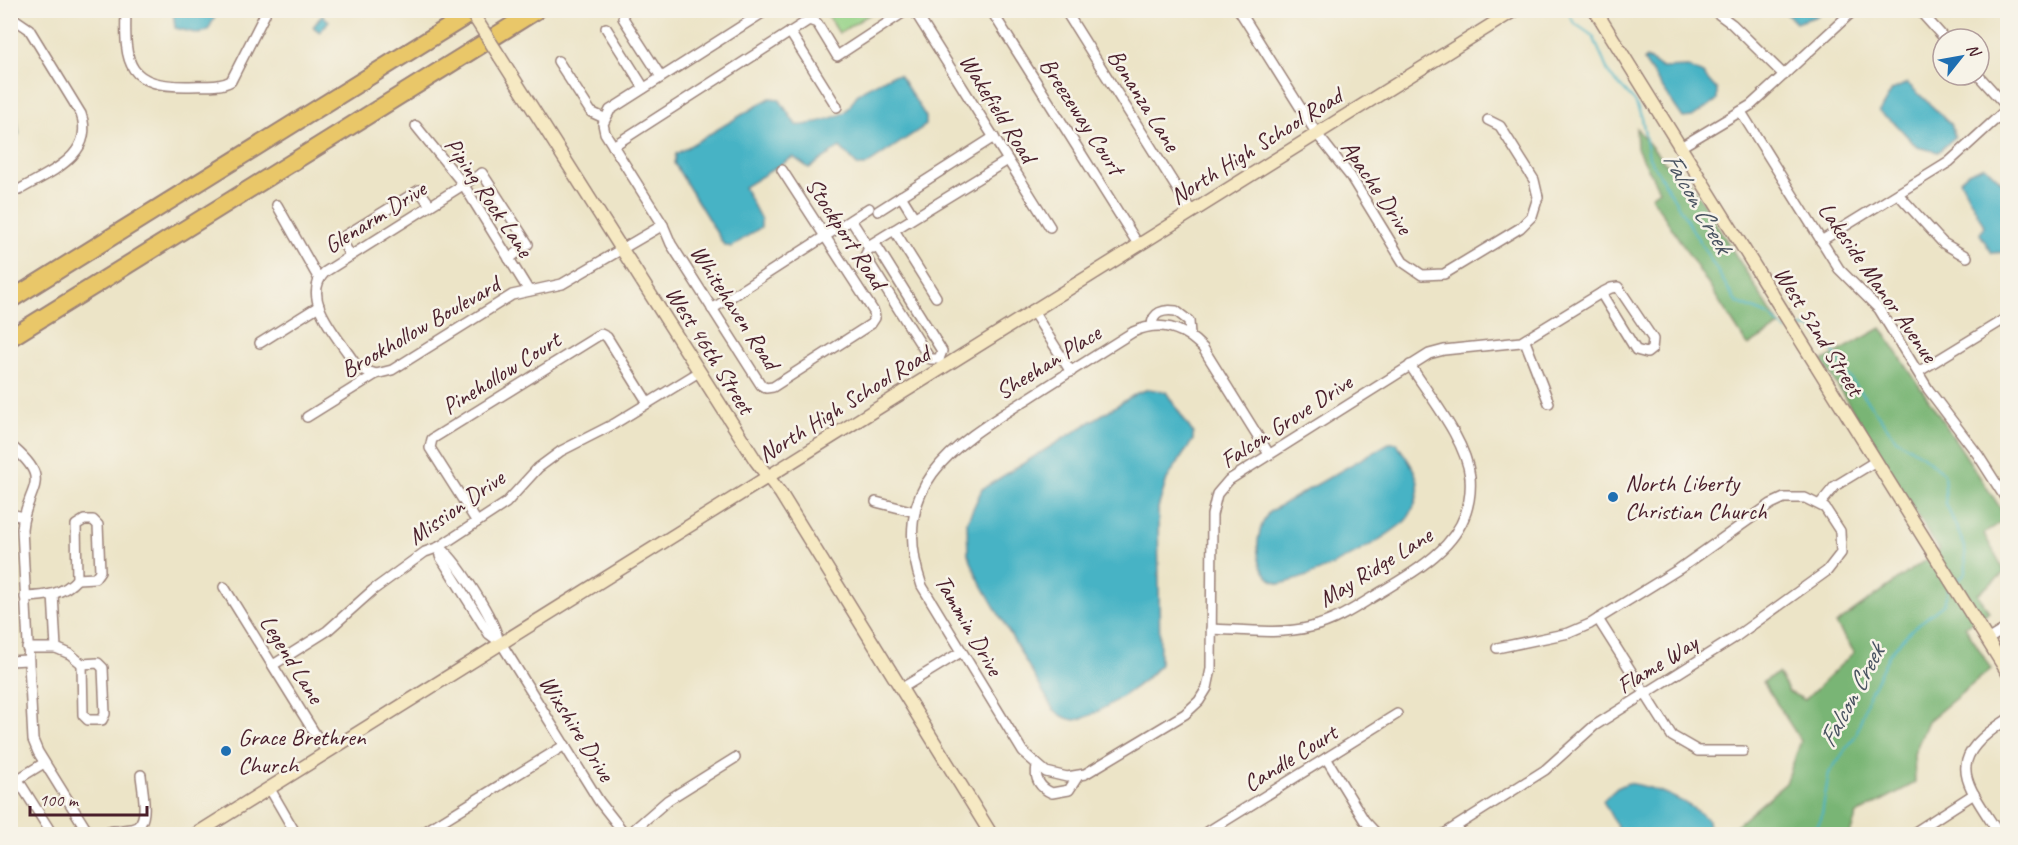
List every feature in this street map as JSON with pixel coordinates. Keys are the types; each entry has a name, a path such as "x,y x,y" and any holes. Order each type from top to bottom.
{"highway":[{"path":"10,300 476,10"},
{"path":"10,338 537,10"}],"street":[{"path":"126,10 124,44 129,60 145,79 165,86 220,85 231,81 266,12"},
{"name":"West 46th Street","path":"470,10 699,372 768,476 991,834"},
{"path":"558,61 591,112 604,118 610,110 767,10"},
{"path":"613,146 790,32 813,20 837,56 907,10"},
{"name":"Wakefield Road","path":"914,10 1050,226"},
{"name":"Breezeway Court","path":"991,10 1138,244"},
{"name":"Bonanza Lane","path":"1065,10 1191,211"},
{"name":"Apache Drive","path":"1239,10 1317,134 1351,177 1406,265 1422,274 1438,275 1522,226 1537,206 1537,189 1534,180 1500,126 1488,120"},
{"name":"North High School Road","path":"196,834 768,476 941,363 1032,310 1515,10"},
{"name":"West 52nd Street","path":"1595,10 2007,673"},
{"path":"1713,10 1732,24 1784,75"},
{"path":"1679,148 1741,112 1854,10"},
{"path":"1919,10 1934,27"},
{"path":"10,16 29,29 81,114 85,125 84,140 74,155 19,190"},
{"path":"624,18 661,77"},
{"path":"606,28 644,88"},
{"path":"790,32 837,107"},
{"path":"1821,241 1949,162 2007,108 1989,87"},
{"name":"Lakeside Manor Avenue","path":"1741,112 1839,269 1878,309 1918,372 1978,455 2007,502"},
{"name":"Whitehaven Road","path":"604,118 604,132 663,225 671,244 761,385 766,388 773,387 871,324 875,318"},
{"name":"Piping Rock Lane","path":"416,126 463,184 529,291"},
{"path":"712,309 851,220 901,196 994,137"},
{"path":"868,247 878,248 942,351 941,363 930,359 865,256 868,247 1008,160"},
{"name":"Stockport Road","path":"782,170 874,312 875,318"},
{"path":"463,184 482,173 528,244 509,259"},
{"name":"Glenarm Drive","path":"319,306 315,294 319,279 325,272 463,184"},
{"path":"350,256 341,238 419,190 430,206"},
{"path":"1898,194 1940,240 1954,252 1967,257"},
{"path":"901,196 914,217"},
{"path":"277,205 319,279"},
{"path":"851,220 868,247"},
{"path":"622,250 663,225"},
{"path":"894,230 936,297"},
{"name":"Brookhollow Boulevard","path":"307,417 376,374 392,370 512,295 562,284 622,250"},
{"path":"1612,287 1622,290 1653,339 1654,345 1650,351 1642,353 1636,350 1601,293 1612,287"},
{"name":"Falcon Grove Drive","path":"1037,766 1035,773 1039,784 1052,793 1063,793 1070,789 1078,776 1095,770 1194,706 1204,694 1210,676 1214,504 1228,480 1410,365 1439,351 1515,344 1601,293"},
{"path":"898,308 910,301"},
{"path":"260,343 319,306 354,362 362,369 376,374"},
{"path":"1032,310 1071,372"},
{"name":"Sheehan Place","path":"968,436 1132,332 1152,326 1154,316 1162,311 1176,311 1184,315 1190,323 1190,335"},
{"path":"1918,372 2006,321"},
{"path":"1152,326 1179,330 1190,335 1203,348 1269,454"},
{"name":"Pinehollow Court","path":"477,522 430,447 432,439 601,334 607,337 648,403"},
{"path":"1525,340 1549,403"},
{"name":"May Ridge Lane","path":"1211,629 1299,629 1338,618 1439,555 1458,532 1467,508 1470,476 1465,456 1410,365"},
{"name":"Mission Drive","path":"273,665 327,631 373,590 425,552 439,547 506,503 538,468 561,451 614,424 699,372"},
{"name":"Tammin Drive","path":"968,436 951,449 934,468 915,512 913,542 918,576 925,593 1023,752 1037,766"},
{"path":"10,445 33,467 34,490 24,517 31,730 44,764 89,834"},
{"path":"1497,648 1569,633 1598,619 1686,564 1775,501 1800,497 1820,504 1835,486 1876,461"},
{"path":"876,502 915,512"},
{"name":"Flame Way","path":"1444,834 1537,776 1588,731 1734,638 1833,566 1842,550 1841,535 1831,514 1820,504"},
{"path":"10,514 24,517"},
{"path":"25,597 53,594 65,589 77,579 95,578 100,571 98,525 91,520 81,520 76,525 77,579"},
{"name":"Wixshire Drive","path":"439,547 440,556 489,634 500,642 599,801 627,834"},
{"name":"Legend Lane","path":"224,586 327,753"},
{"path":"53,594 56,648"},
{"path":"1598,619 1672,736 1687,748 1711,753 1743,751"},
{"path":"1987,640 2007,627"},
{"path":"27,648 56,648 70,654 82,664 103,666 105,714 102,720 88,720 84,717 82,664"},
{"path":"902,688 961,652"},
{"path":"10,661 27,660"},
{"name":"Candle Court","path":"1204,834 1397,714"},
{"path":"1999,834 1974,794 1966,770 1970,750 1980,738 2007,719"},
{"path":"422,834 565,745"},
{"path":"627,834 668,800 735,758"},
{"path":"1326,758 1364,820 1377,834"},
{"path":"44,764 14,782 52,834"},
{"path":"1037,766 1060,776 1078,776"},
{"path":"103,834 111,830 134,829 141,824 144,817 141,775"},
{"path":"270,789 296,834"},
{"path":"1912,834 1925,831 1974,794"}],"green space":[{"path":"875,10 839,33 825,11"},
{"path":"1636,128 1664,162 1688,179 1780,326 1748,346 1651,196 1659,190 1637,148"},
{"path":"1881,328 2007,518 1984,534 2005,572 1978,594 1989,612 1965,626 1991,669 1928,721 1914,754 1915,783 1857,814 1850,834 1726,834 1786,783 1801,741 1763,682 1778,673 1789,692 1805,700 1854,652 1836,624 1939,550 1822,361"}],"water":[{"path":"173,10 218,11 208,30 199,34 175,28"},
{"path":"1784,11 1822,11 1817,16 1796,23"},
{"path":"322,15 329,21 320,32 313,27"},
{"path":"1646,58 1662,68 1688,67 1703,74 1717,90 1717,100 1692,117 1683,118 1644,61"},
{"path":"892,75 899,75 902,79 926,117 926,125 865,166 858,166 840,147 809,168 793,157 744,187 761,220 761,227 731,247 724,245 674,163 676,154 770,98 779,99 796,125 806,125 845,112 859,93"},
{"path":"1907,83 1951,124 1955,137 1938,152 1917,147 1896,124 1879,112 1892,90"},
{"path":"11,104 16,113 19,134 11,140"},
{"path":"1985,166 2007,187 2006,252 1992,253 1980,234 1984,226 1960,180 1968,173"},
{"path":"1149,389 1166,392 1193,433 1193,440 1167,479 1158,508 1160,664 1120,698 1093,714 1074,720 1062,716 1053,709 978,578 968,554 967,522 982,489 1137,393"},
{"path":"1389,443 1396,443 1412,466 1417,480 1417,497 1407,519 1378,541 1327,568 1279,584 1270,578 1264,571 1258,552 1260,531 1269,512"},
{"path":"1628,783 1660,791 1681,801 1708,820 1709,828 1700,834 1621,834 1603,801 1617,788"}],"waterway":[{"name":"Falcon Creek","path":"1572,10 1570,16 1574,23 1593,36 1609,74 1635,102 1642,118 1649,157 1736,302 1768,315 1787,331"},
{"name":"Falcon Creek","path":"1800,327 1812,328 1831,348 1847,374 1896,439 1923,456 1944,474 1946,504 1965,547 1966,572 1957,581"},
{"name":"Falcon Creek","path":"1812,834 1821,819 1829,773 1856,735 1869,695 1890,653 1911,630 1944,604 1948,589"}],"place":[{"name":"North Liberty Christian Church","path":"1613,497"},
{"name":"Grace Brethren Church","path":"226,751"}]}
